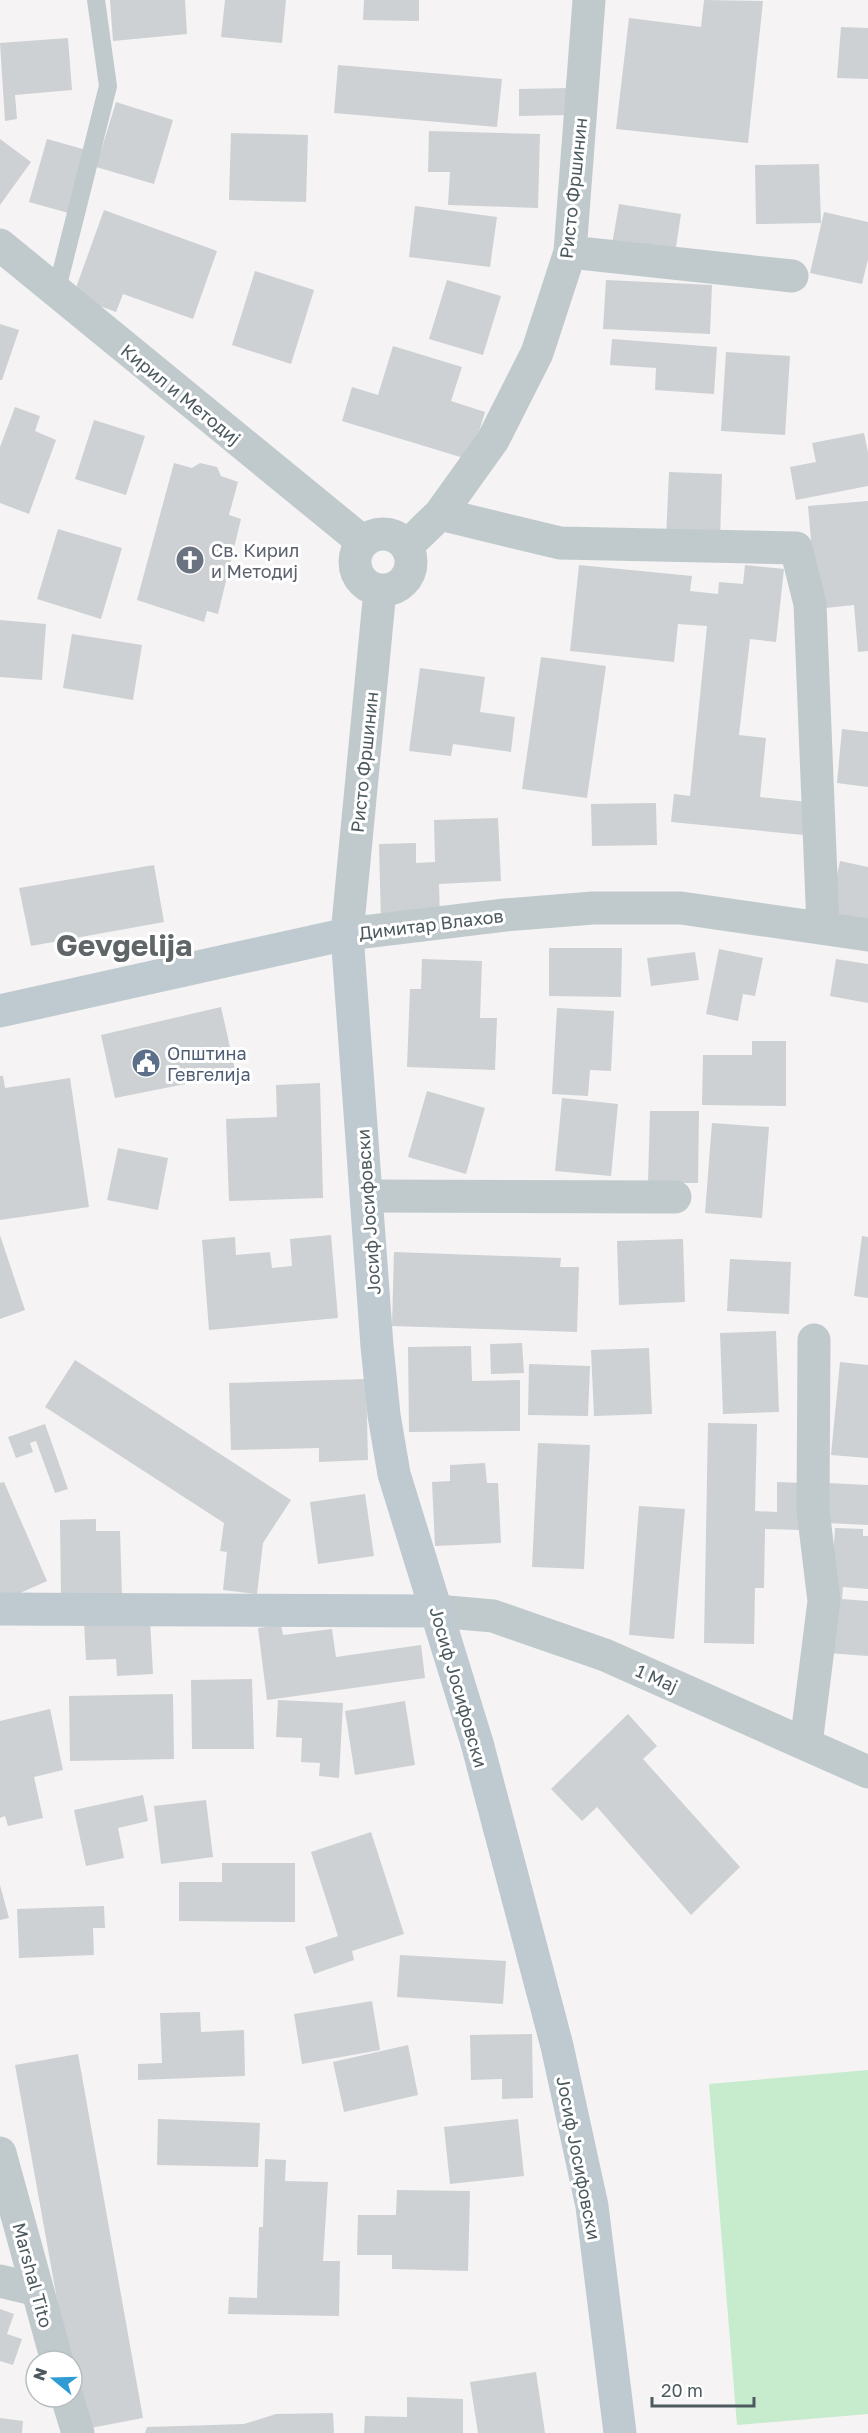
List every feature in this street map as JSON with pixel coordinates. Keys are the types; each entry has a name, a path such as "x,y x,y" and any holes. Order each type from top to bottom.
{"main road":[{"name":"Димитар Влахов","path":"0,1011 347,934"},
{"name":"Јосиф Јосифовски","path":"347,934 384,1415 394,1474 477,1743 556,2046 592,2206 620,2433"},
{"path":"0,1609 437,1611"}],"street":[{"name":"Ристо Фршинин","path":"407,546 440,514 493,440 537,353 570,252 590,0"},
{"name":"Кирил и Методиј","path":"0,245 363,542"},
{"path":"570,252 792,276"},
{"path":"440,514 560,543 796,548 810,604 823,927"},
{"path":"381,533 390,534 407,546 411,556 407,576 391,589 380,590 364,583 355,567 357,549 363,542 381,533"},
{"name":"Ристо Фршинин","path":"347,934 380,590"},
{"name":"Димитар Влахов","path":"347,934 505,915 594,908 681,908 868,935"},
{"path":"367,1196 675,1197"},
{"path":"806,1744 824,1601 813,1510 814,1340"},
{"name":"1 Мај","path":"437,1611 493,1616 605,1654 868,1772"},
{"name":"Marshal Tito","path":"0,2153 54,2349"},
{"path":"0,2281 37,2290"},
{"path":"71,2409 78,2433"}],"lane":[{"path":"56,293 108,86 96,0"}],"green space":[{"path":"868,2070 868,2414 737,2425 709,2084"}],"building":[{"path":"110,0 185,0 187,34 113,41"},
{"path":"225,0 286,0 282,43 221,37"},
{"path":"364,0 419,0 419,21 363,20"},
{"path":"704,0 763,1 748,143 616,129 629,18 701,27"},
{"path":"841,27 868,28 868,79 837,78"},
{"path":"68,38 72,90 15,95 17,119 5,121 0,43"},
{"path":"338,65 502,79 497,127 334,113"},
{"path":"570,88 570,115 519,116 519,89"},
{"path":"116,102 173,120 154,184 96,167"},
{"path":"429,131 540,134 538,208 448,205 450,172 428,172"},
{"path":"231,133 308,135 306,202 229,200"},
{"path":"0,139 31,162 0,205"},
{"path":"47,139 90,151 72,214 29,202"},
{"path":"819,164 821,223 756,224 755,165"},
{"path":"619,204 681,214 674,260 611,250"},
{"path":"415,206 497,217 490,267 409,257"},
{"path":"104,210 217,251 193,319 123,294 116,312 73,296"},
{"path":"824,212 868,222 868,259 862,284 810,273"},
{"path":"255,271 314,290 291,364 232,345"},
{"path":"447,280 501,296 483,355 429,339"},
{"path":"606,280 712,285 710,334 603,329"},
{"path":"0,324 19,330 2,380 0,380"},
{"path":"612,339 717,347 714,394 655,390 656,368 610,365"},
{"path":"393,346 462,367 451,401 485,412 470,460 342,421 352,387 378,395"},
{"path":"726,352 790,356 785,435 721,431"},
{"path":"15,407 40,416 35,431 56,440 29,514 0,503 0,447"},
{"path":"94,420 145,436 126,495 75,479"},
{"path":"864,433 868,453 868,486 796,500 790,467 816,462 812,443"},
{"name":"Св. Кирил и Методиј","path":"174,463 192,468 200,463 217,467 221,476 238,482 229,515 241,519 218,614 207,611 204,622 137,600"},
{"path":"669,472 722,474 720,541 666,539"},
{"path":"868,501 868,651 858,652 854,605 817,609 808,506"},
{"path":"58,529 122,548 101,619 37,599"},
{"path":"579,565 692,576 690,591 718,594 719,582 743,584 745,565 784,569 776,642 750,639 739,735 766,738 760,797 818,803 814,836 671,822 674,794 690,796 707,626 678,624 674,662 570,651"},
{"path":"0,620 46,624 42,680 0,677"},
{"path":"72,634 142,645 133,700 63,688"},
{"path":"541,657 606,666 587,798 522,789"},
{"path":"420,668 485,677 480,712 515,717 511,752 453,744 451,756 409,751"},
{"path":"842,729 868,732 868,787 837,783"},
{"path":"656,803 657,845 592,846 591,804"},
{"path":"498,818 501,881 439,884 440,920 381,923 379,844 416,843 416,863 435,862 434,820"},
{"path":"840,861 868,867 868,930 827,921"},
{"path":"154,865 164,922 31,946 19,888"},
{"path":"549,948 622,948 621,997 549,996"},
{"path":"719,949 763,958 755,996 743,994 738,1021 706,1014"},
{"path":"695,952 699,980 651,986 647,958"},
{"path":"422,959 482,961 480,1018 497,1018 495,1070 407,1067 410,989 421,989"},
{"path":"836,959 868,964 868,1003 830,996"},
{"path":"221,1007 236,1074 115,1098 101,1035"},
{"path":"557,1008 614,1011 611,1071 590,1070 588,1096 552,1094"},
{"path":"752,1041 786,1041 786,1106 702,1105 703,1055 752,1055"},
{"path":"0,1076 3,1076 5,1088 70,1078 89,1207 0,1220"},
{"path":"320,1083 323,1198 229,1201 226,1119 277,1117 276,1085"},
{"path":"427,1091 485,1108 466,1174 408,1157"},
{"path":"562,1098 618,1104 611,1176 555,1171"},
{"path":"650,1111 699,1111 698,1183 648,1183"},
{"path":"712,1123 769,1127 762,1218 705,1213"},
{"path":"118,1148 168,1158 158,1210 107,1200"},
{"path":"0,1235 25,1310 0,1319"},
{"path":"331,1235 338,1318 209,1330 202,1240 235,1237 236,1255 270,1252 272,1268 292,1266 290,1239"},
{"path":"862,1236 868,1237 868,1298 854,1296"},
{"path":"683,1239 685,1302 619,1305 617,1241"},
{"path":"394,1252 561,1258 560,1267 579,1267 577,1332 392,1326"},
{"path":"730,1259 791,1262 789,1314 727,1311"},
{"path":"776,1331 779,1412 723,1414 720,1333"},
{"path":"522,1343 524,1373 491,1374 490,1344"},
{"path":"471,1346 472,1381 520,1380 520,1431 409,1432 408,1347"},
{"path":"649,1348 652,1414 594,1416 591,1350"},
{"path":"75,1360 291,1500 263,1543 257,1594 223,1590 227,1552 220,1551 224,1523 45,1407"},
{"path":"840,1362 868,1365 868,1458 831,1455"},
{"path":"529,1364 590,1366 588,1416 528,1415"},
{"path":"366,1379 368,1460 319,1462 319,1448 231,1450 229,1383"},
{"path":"708,1423 757,1424 755,1511 777,1512 777,1482 803,1483 801,1530 765,1529 764,1588 755,1588 754,1644 704,1643"},
{"path":"45,1424 68,1489 55,1493 36,1441 30,1443 33,1452 16,1458 8,1437"},
{"path":"538,1443 590,1445 584,1569 532,1567"},
{"path":"485,1463 487,1483 498,1483 501,1543 435,1546 432,1482 450,1481 450,1465"},
{"path":"4,1482 47,1581 0,1602 0,1483"},
{"path":"828,1483 868,1485 868,1525 826,1523"},
{"path":"365,1494 374,1556 318,1564 310,1502"},
{"path":"639,1506 685,1509 674,1639 629,1635"},
{"path":"96,1519 96,1531 120,1531 122,1596 61,1597 60,1520"},
{"path":"835,1528 863,1529 863,1536 868,1536 868,1589 843,1587 842,1599 868,1601 868,1656 827,1653"},
{"path":"150,1619 153,1674 117,1676 116,1659 86,1660 84,1622"},
{"path":"281,1625 283,1635 332,1629 336,1657 421,1645 425,1678 267,1700 258,1628"},
{"path":"252,1679 254,1749 192,1749 191,1680"},
{"path":"173,1694 174,1759 70,1761 69,1696"},
{"path":"278,1700 343,1703 339,1778 319,1776 320,1763 301,1762 302,1738 276,1737"},
{"path":"405,1701 415,1765 355,1775 345,1711"},
{"path":"50,1709 63,1770 34,1777 43,1818 8,1826 5,1816 0,1818 0,1721"},
{"path":"628,1714 657,1746 643,1759 740,1867 691,1915 597,1807 582,1821 551,1789"},
{"path":"143,1795 148,1821 118,1828 124,1858 86,1866 74,1810"},
{"path":"206,1800 213,1857 161,1864 154,1806"},
{"path":"371,1832 404,1934 352,1951 354,1960 314,1974 305,1947 338,1936 311,1852"},
{"path":"222,1863 295,1863 295,1922 179,1921 179,1882 222,1882"},
{"path":"0,1885 9,1918 0,1920"},
{"path":"104,1906 105,1928 93,1928 94,1955 19,1958 17,1909"},
{"path":"400,1955 506,1961 503,2004 397,1997"},
{"path":"372,2001 380,2050 302,2064 294,2014"},
{"path":"200,2012 201,2032 244,2030 245,2076 138,2080 138,2064 162,2063 160,2013"},
{"path":"532,2034 533,2098 502,2099 502,2079 471,2080 470,2035"},
{"path":"408,2045 418,2095 344,2112 333,2062"},
{"path":"78,2054 143,2418 80,2430 76,2409 84,2409 84,2349 66,2349 15,2065"},
{"path":"158,2119 260,2123 258,2167 157,2165"},
{"path":"518,2119 524,2176 450,2184 444,2127"},
{"path":"265,2159 286,2160 285,2181 328,2182 323,2261 340,2261 339,2316 228,2314 229,2297 257,2298 259,2227 263,2227"},
{"path":"397,2190 470,2191 468,2271 392,2269 392,2255 357,2255 358,2215 396,2215"},
{"path":"0,2309 14,2314 7,2334 22,2339 13,2365 0,2361"},
{"path":"536,2372 545,2433 478,2433 470,2382"},
{"path":"407,2397 463,2399 463,2433 364,2433 365,2416 407,2417"},
{"path":"333,2413 334,2433 145,2433 147,2427 244,2424 276,2414"},
{"path":"0,2418 23,2421 22,2433 0,2433"}],"place":[{"name":"Св. Кирил и Методиј","path":"190,560"},
{"name":"Општина Гевгелија","path":"146,1063"}],"district":[{"name":"Gevgelija","path":"124,945"}]}
